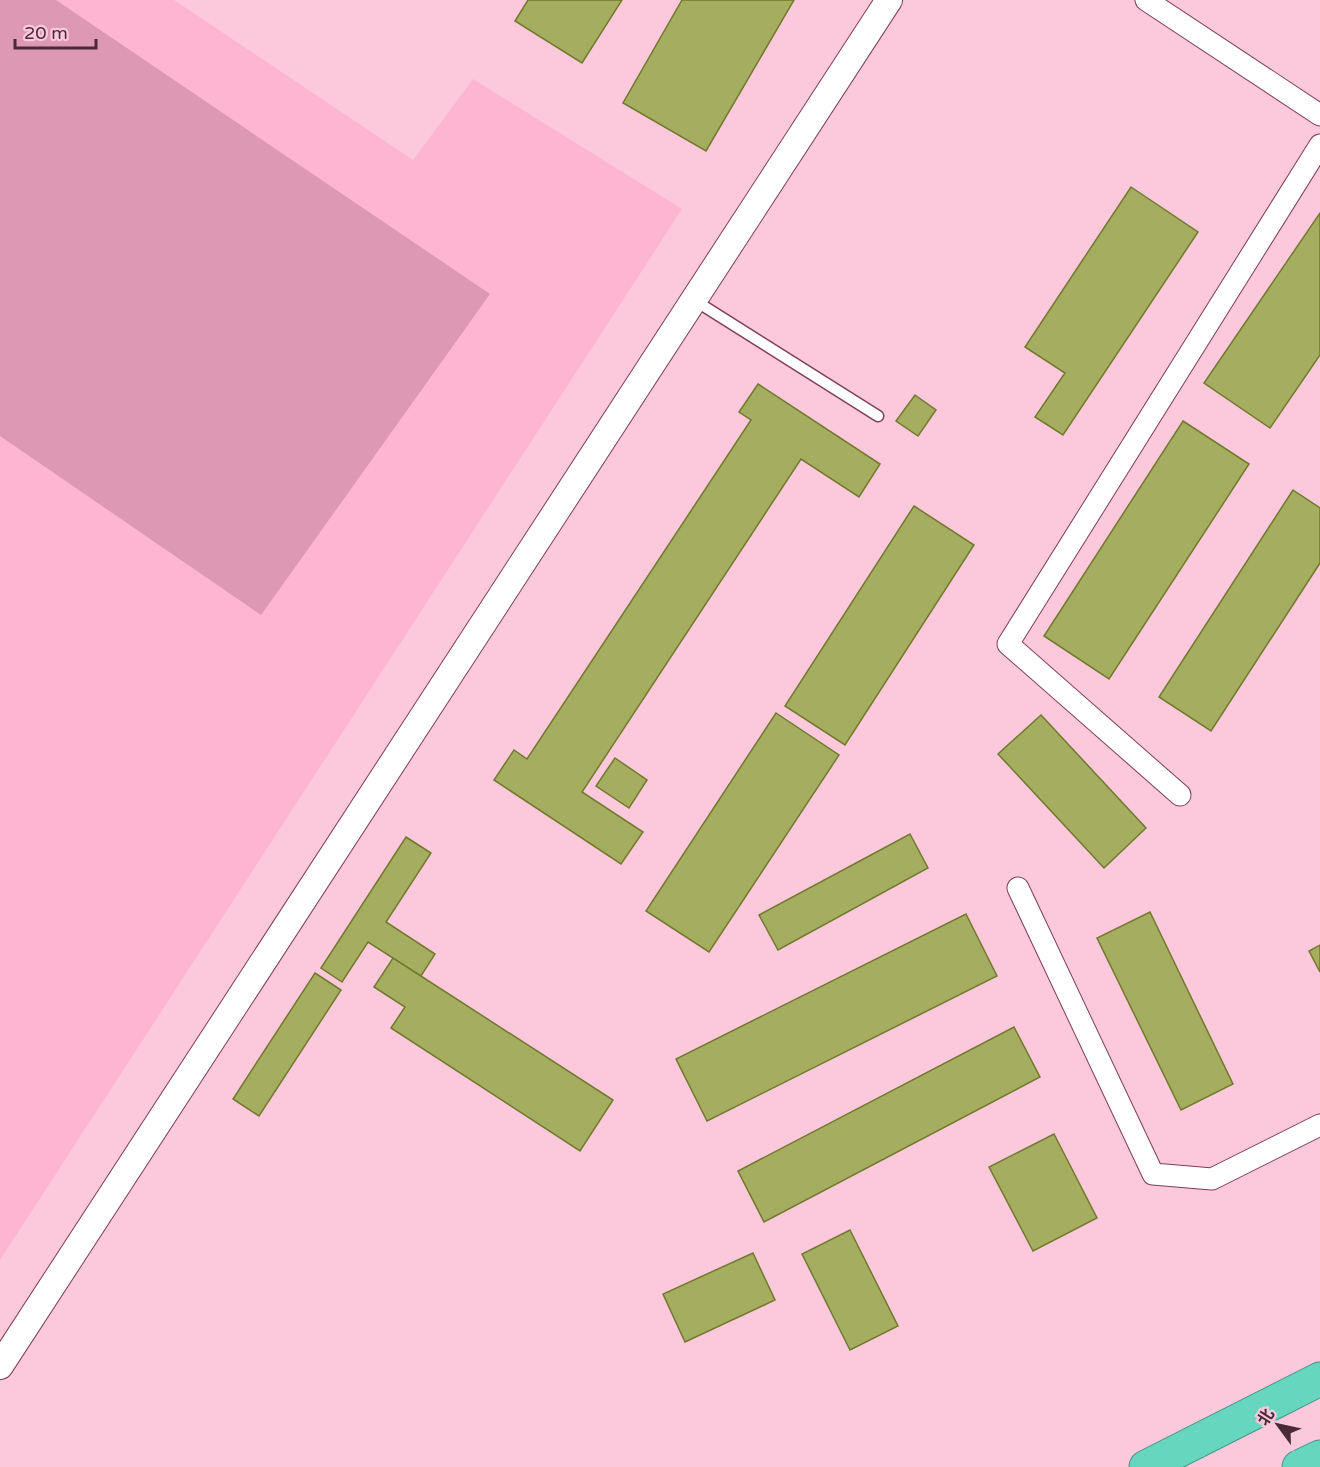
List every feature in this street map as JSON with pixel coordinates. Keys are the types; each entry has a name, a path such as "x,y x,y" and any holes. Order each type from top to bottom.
{"highway":[{"path":"1146,1467 1320,1379"},
{"path":"1299,1467 1320,1456"}],"street":[{"path":"0,1366 889,0"},
{"path":"1146,0 1320,115"},
{"path":"1180,795 1008,644 1320,145"},
{"path":"1018,888 1153,1174 1212,1179 1320,1125"}],"lane":[{"path":"694,300 878,416"}],"shaded area":[{"path":"0,0 174,0 413,160 473,79 682,209 0,1260"},
{"path":"0,0 56,0 490,294 261,615 0,436"}],"building":[{"path":"528,0 622,0 582,63 515,21"},
{"path":"682,0 794,0 706,151 623,103"},
{"path":"1131,187 1198,232 1063,435 1035,417 1065,373 1025,347"},
{"path":"1320,213 1320,355 1270,428 1204,383"},
{"path":"758,384 880,464 859,497 801,459 582,792 643,832 621,864 494,780 514,750 527,759 751,420 739,412"},
{"path":"915,395 936,410 918,436 896,421"},
{"path":"1183,421 1249,464 1109,679 1044,636"},
{"path":"1293,490 1320,508 1320,563 1211,731 1159,697"},
{"path":"914,506 974,545 845,745 785,706"},
{"path":"776,713 839,755 709,952 646,911"},
{"path":"1041,715 1146,828 1104,868 998,754"},
{"path":"615,758 647,780 629,808 596,786"},
{"path":"910,834 928,868 778,950 759,915"},
{"path":"406,837 431,853 386,922 435,954 421,976 368,942 342,982 321,968"},
{"path":"1150,912 1233,1084 1181,1110 1097,938"},
{"path":"966,914 997,976 707,1121 676,1059"},
{"path":"1320,945 1320,972 1309,951"},
{"path":"393,958 613,1100 580,1151 391,1028 405,1007 374,987"},
{"path":"315,973 341,990 259,1116 233,1099"},
{"path":"1014,1027 1040,1077 764,1222 738,1171"},
{"path":"1054,1134 1097,1218 1033,1251 989,1167"},
{"path":"850,1230 898,1326 850,1350 802,1254"},
{"path":"753,1253 775,1300 685,1342 663,1294"}]}
